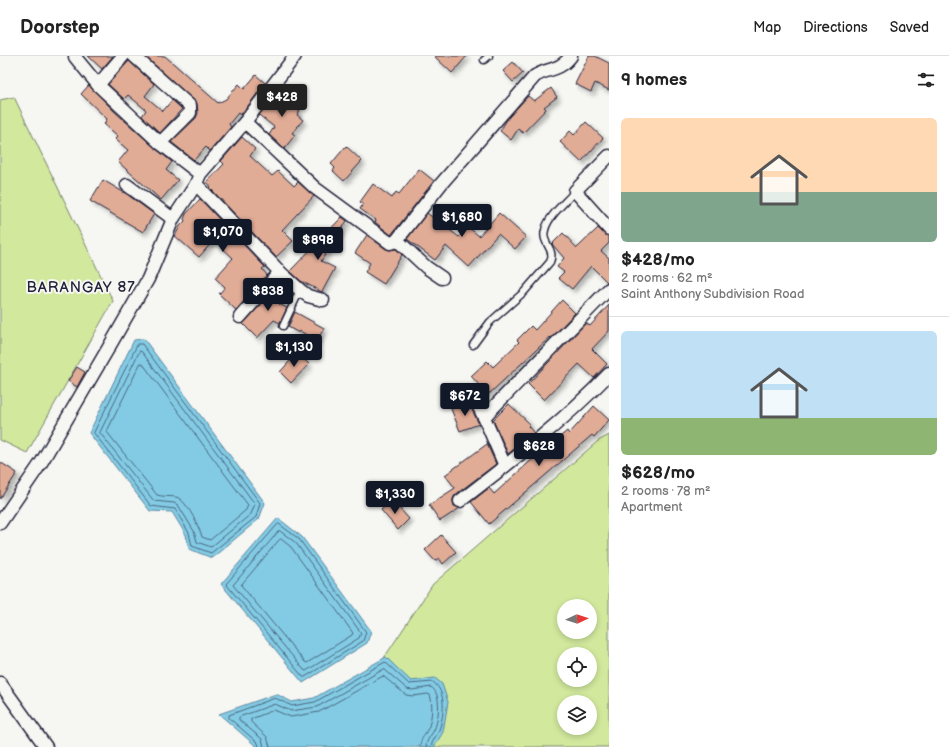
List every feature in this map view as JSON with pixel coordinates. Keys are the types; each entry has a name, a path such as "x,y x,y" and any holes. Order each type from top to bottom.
{"street":[{"path":"98,85 123,56"},
{"path":"134,56 190,106 190,113 160,143"},
{"path":"0,523 41,463 144,286 173,219 198,179 245,122 295,56"},
{"path":"245,122 315,188 390,243 398,240 441,184 535,76 557,68 571,56"},
{"path":"75,57 98,85 198,179 280,272 308,296 323,300"},
{"path":"609,156 575,191 609,229"},
{"path":"127,185 173,219"},
{"path":"398,240 426,267 442,278"},
{"path":"240,317 280,272"},
{"path":"484,416 609,289"},
{"path":"460,501 559,422 609,374"},
{"path":"474,397 484,416 505,466"},
{"path":"0,683 46,747"}],"lane":[{"path":"473,344 490,322 524,292 550,262 552,252 546,243 544,230 548,222 575,191"},
{"path":"283,326 300,290"}],"green space":[{"path":"14,97 113,301 27,453 0,440 0,100"},
{"path":"609,435 609,747 325,747 433,584 598,441"}],"water":[{"path":"144,339 265,503 259,519 212,558 189,549 186,535 172,512 150,511 89,433 134,340"},
{"path":"278,518 302,537 371,631 367,643 303,683 221,584"},
{"path":"386,657 411,681 435,678 442,684 448,702 443,732 434,747 257,747 219,714 276,694 292,702 314,698"}],"building":[{"path":"88,56 113,56 102,69"},
{"path":"145,56 165,56 218,103 226,99 239,84 244,89 256,75 265,83 248,106 240,115 238,113 229,124 231,127 210,151 206,147 194,160 171,142 196,118 198,113 197,103"},
{"path":"434,56 467,56 452,73"},
{"path":"589,56 595,56 609,63 609,90 595,83 591,92 575,84"},
{"path":"129,61 154,84 145,96 163,111 172,100 182,109 160,133 142,116 146,110 128,95 124,99 108,84"},
{"path":"513,62 523,73 513,82 503,71"},
{"path":"89,85 114,111 172,162 166,170 178,180 161,200 118,162 128,150 115,139 118,136 104,124 107,119 81,94"},
{"path":"551,88 557,97 544,107 546,109 523,133 518,129 511,140 500,131 508,118 528,96 534,101"},
{"path":"280,89 297,102 294,106 300,110 297,115 303,120 292,133 295,135 284,149 269,135 274,127 259,115"},
{"path":"586,122 603,138 581,162 560,142 570,131 574,135"},
{"path":"242,137 255,149 250,156 272,176 278,171 294,186 298,182 314,196 282,230 293,241 276,257 210,188 211,187 207,182 224,164 221,161"},
{"path":"346,146 362,161 344,181 333,171 335,168 331,164"},
{"path":"419,169 434,181 391,235 375,222 376,220 360,209 363,204 360,202 373,184 392,198 396,192 399,194"},
{"path":"103,180 128,195 154,214 143,232 90,201"},
{"path":"200,199 265,267 262,269 267,275 236,310 219,294 225,287 215,278 233,258 214,240 199,257 175,236 180,226 185,221 184,219 186,214"},
{"path":"427,213 459,237 468,227 479,236 499,213 526,237 515,249 498,234 469,267 446,246 435,260 407,239"},
{"path":"342,217 347,221 321,261 335,268 322,292 301,281 290,271"},
{"path":"598,228 604,234 609,236 609,243 601,251 609,258 609,282 607,282 591,266 572,289 558,278 564,272 557,267 564,258 552,244 563,233 577,248"},
{"path":"367,235 386,249 396,249 402,255 384,284 365,272 370,263 355,253"},
{"path":"281,283 291,292 279,304 287,308 280,323 274,320 257,338 243,324"},
{"path":"562,300 575,313 551,338 550,337 490,393 486,393 471,376 487,361 493,367 519,342 517,340 531,326 535,330"},
{"path":"609,305 609,331 592,349 607,364 594,378 579,364 544,400 528,384 586,323 590,326"},
{"path":"295,312 324,328 317,341 300,331 299,333 288,327"},
{"path":"297,353 309,364 291,383 280,372"},
{"path":"77,367 85,372 77,387 68,381"},
{"path":"468,402 479,424 460,431 451,409"},
{"path":"509,404 530,424 528,426 534,433 508,454 493,420"},
{"path":"594,406 609,420 594,437 592,435 489,524 471,502 489,488 494,494 547,446 548,447 567,431 569,434"},
{"path":"487,444 496,464 455,495 453,499 454,506 460,508 440,521 429,505 455,488 445,475"},
{"path":"0,462 17,473 0,499"},
{"path":"392,500 409,519 398,530 381,510"},
{"path":"441,535 456,552 443,564 439,558 435,561 425,550"}],"district":[{"name":"BARANGAY 87","path":"81,287"}]}
